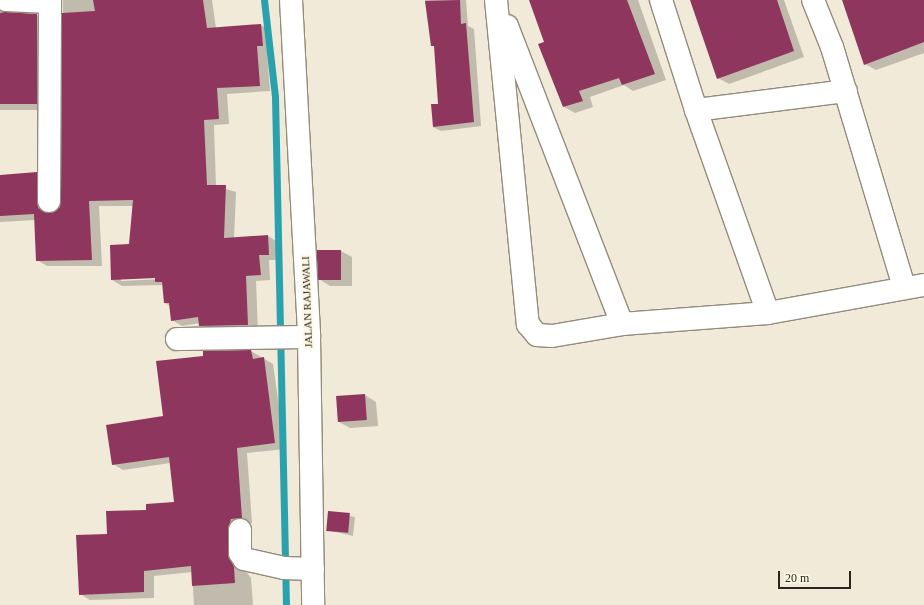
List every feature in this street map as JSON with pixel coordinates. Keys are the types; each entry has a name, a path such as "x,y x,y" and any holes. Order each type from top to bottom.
{"street":[{"path":"6,0 50,1 49,201"},
{"name":"JALAN RAJAWALI","path":"291,0 304,337 299,569 313,605"},
{"path":"496,0 538,101 622,324"},
{"path":"496,0 509,112 528,324 537,335 544,336 622,324 768,313 914,286 813,0"},
{"path":"660,0 696,110 768,313"},
{"path":"696,110 846,91"},
{"path":"509,112 519,118 527,116 538,101"},
{"path":"177,339 275,336 304,337"},
{"path":"240,530 241,557 299,569"}],"building":[{"path":"93,0 203,0 207,28 261,24 263,46 257,46 260,86 217,88 219,119 204,120 207,185 226,185 224,238 268,235 269,255 259,255 261,275 246,276 248,325 199,326 198,317 171,321 169,303 164,303 162,282 155,282 155,278 111,280 110,245 129,244 133,200 89,201 92,260 36,261 34,214 0,216 0,175 37,172 38,208 49,213 60,207 62,13 95,11"},
{"path":"460,0 461,24 466,23 474,122 433,127 431,104 438,104 434,46 431,46 425,1"},
{"path":"529,0 627,0 655,74 622,85 619,78 579,91 583,101 563,107 538,44 544,42"},
{"path":"690,0 777,0 794,51 717,79"},
{"path":"842,0 924,0 924,42 864,65"},
{"path":"0,13 37,14 37,104 0,104"},
{"path":"317,250 341,250 341,280 317,280"},
{"path":"251,350 253,359 264,357 275,443 237,448 242,518 231,519 228,530 228,553 234,567 235,583 192,586 191,566 144,571 144,592 79,595 76,535 107,534 106,511 146,510 146,504 174,502 169,457 112,465 106,425 163,416 156,361 203,356 203,351"},
{"path":"365,394 367,420 338,422 336,396"},
{"path":"328,511 350,513 348,533 326,531"}],"waterway":[{"path":"264,0 275,97 286,605"}]}
